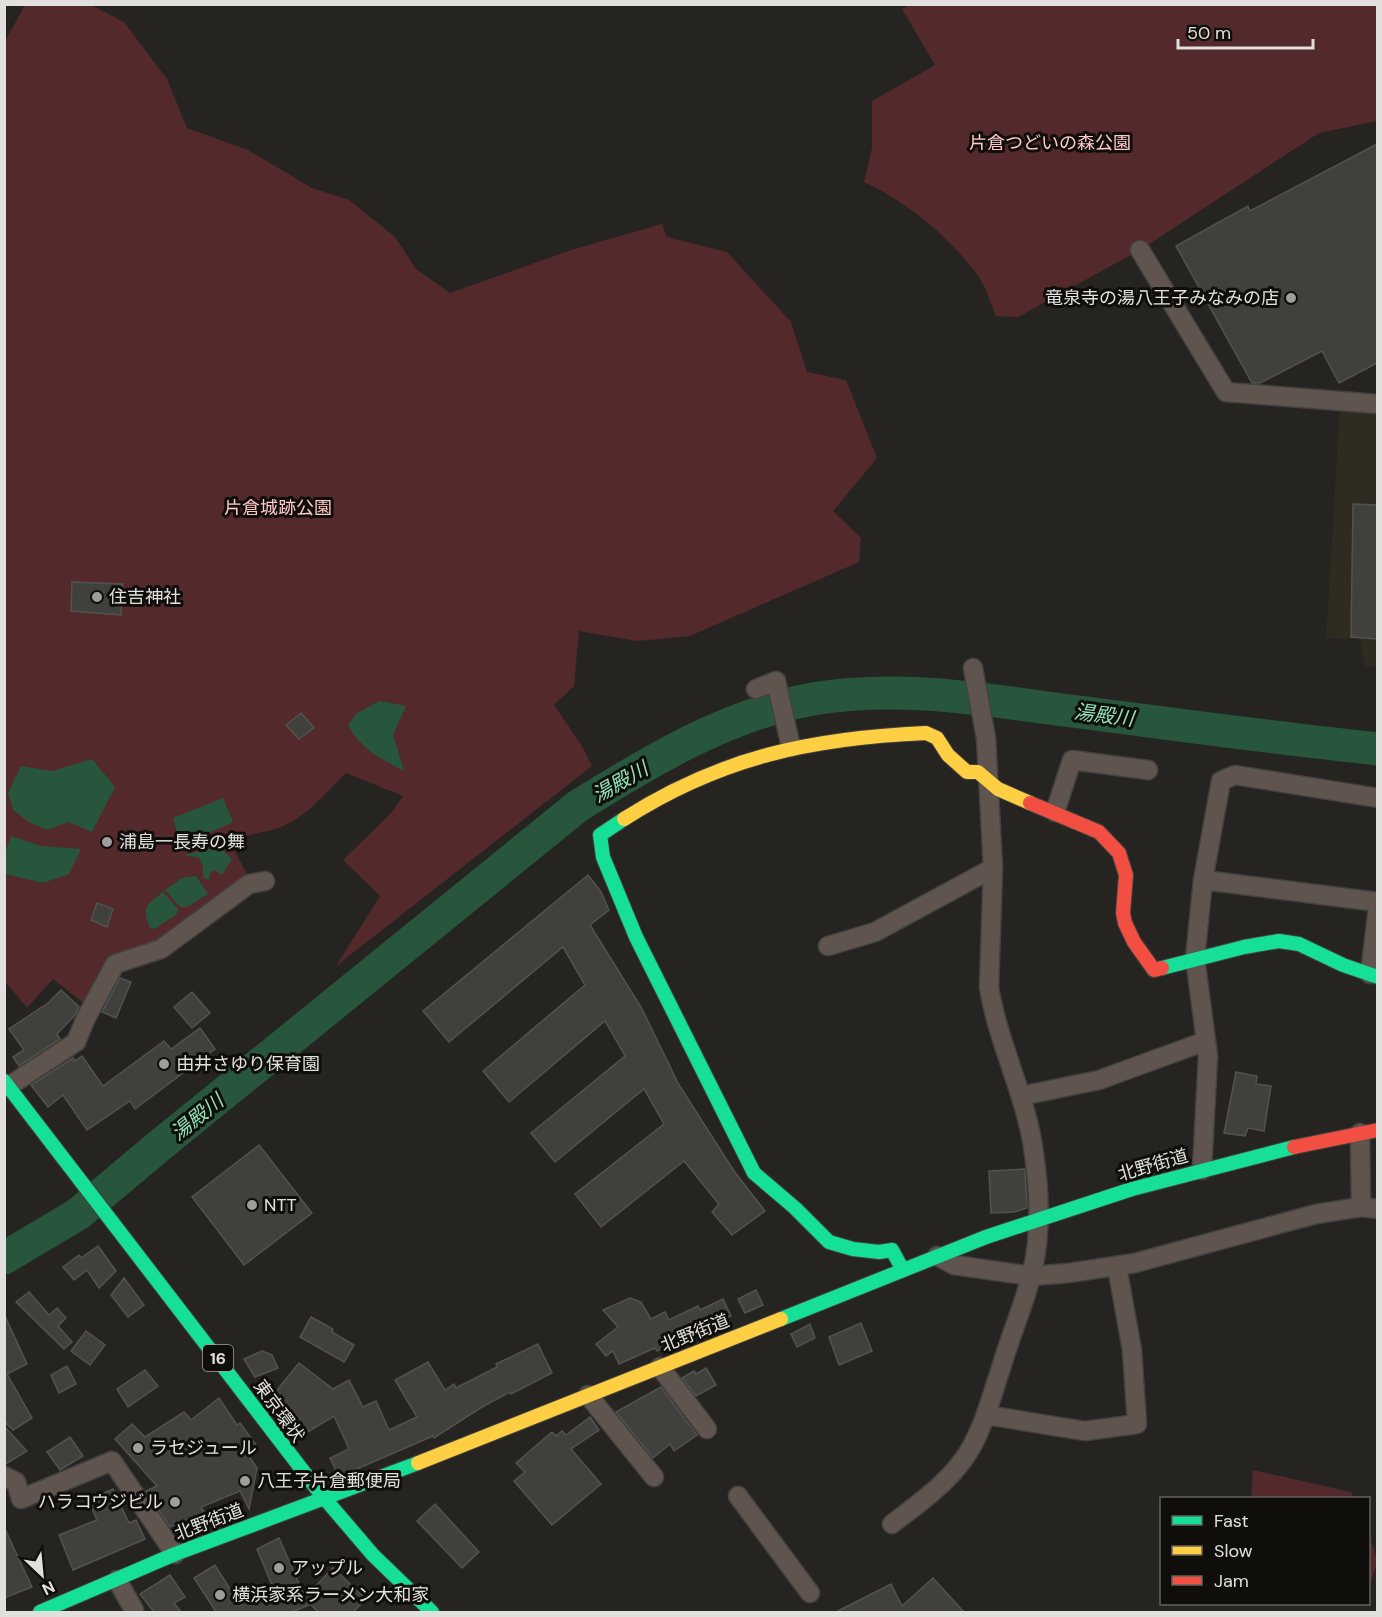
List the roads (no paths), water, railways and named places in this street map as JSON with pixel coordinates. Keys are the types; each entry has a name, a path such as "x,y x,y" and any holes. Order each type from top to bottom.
{"main road":[{"path":"903,1270 892,1250 879,1252 853,1249 829,1242 795,1208 754,1173 636,937 603,857 600,835 638,809 691,781 790,745 858,736 927,733 936,738 948,755 967,772 978,772 998,789 1099,832 1118,850 1125,861 1123,911 1125,924 1136,945 1154,970 1195,958 1272,942 1288,942 1308,947 1350,968 1374,975"},
{"name":"東京環状","path":"7,1084 324,1499 391,1575 432,1612"},
{"name":"北野街道","path":"40,1612 175,1554 324,1499 937,1256 1038,1219 1132,1189 1202,1170 1369,1132"}],"street":[{"path":"1140,250 1226,392 1377,404"},
{"path":"892,1524 946,1482 966,1458 986,1415 1031,1276 1038,1219 1034,1153 1021,1096 992,1006 989,987 993,868 986,736 973,671"},
{"path":"756,689 776,681 790,745"},
{"path":"1055,812 1072,760 1148,770"},
{"path":"1202,1170 1208,1056 1195,958 1203,880 1221,781 1235,775 1377,798"},
{"path":"828,946 875,932 993,868"},
{"path":"1203,880 1377,902"},
{"path":"7,1084 76,1042 115,964 161,949 249,884 266,881"},
{"path":"1374,975 1377,908"},
{"path":"1021,1096 1099,1080 1206,1041"},
{"path":"937,1256 954,1265 1031,1276 1117,1267 1316,1214 1369,1208 1369,1132"},
{"path":"986,1415 1085,1431 1137,1424 1132,1350 1117,1267"},
{"path":"660,1367 707,1429"},
{"path":"588,1395 654,1478"},
{"path":"13,1502 112,1461 175,1554"},
{"path":"4,1476 16,1482 13,1502"},
{"path":"738,1496 810,1593"},
{"path":"117,1580 134,1612"}],"waterway":[{"name":"湯殿川","path":"4,1258 78,1214 578,806 662,756 751,716 813,699 877,693 910,693 974,698 1378,749"}],"place":[{"name":"竜泉寺の湯八王子みなみの店","path":"1291,298"},
{"name":"住吉神社","path":"97,597"},
{"name":"浦島一長寿の舞","path":"107,842"},
{"name":"由井さゆり保育園","path":"164,1064"},
{"name":"NTT","path":"252,1205"},
{"name":"ラセジュール","path":"138,1448"},
{"name":"八王子片倉郵便局","path":"245,1481"},
{"name":"ハラコウジビル","path":"175,1502"},
{"name":"アップル","path":"279,1568"},
{"name":"横浜家系ラーメン大和家","path":"220,1595"}],"park label":[{"name":"片倉つどいの森公園","path":"1050,143"},
{"name":"片倉城跡公園","path":"278,508"}]}
